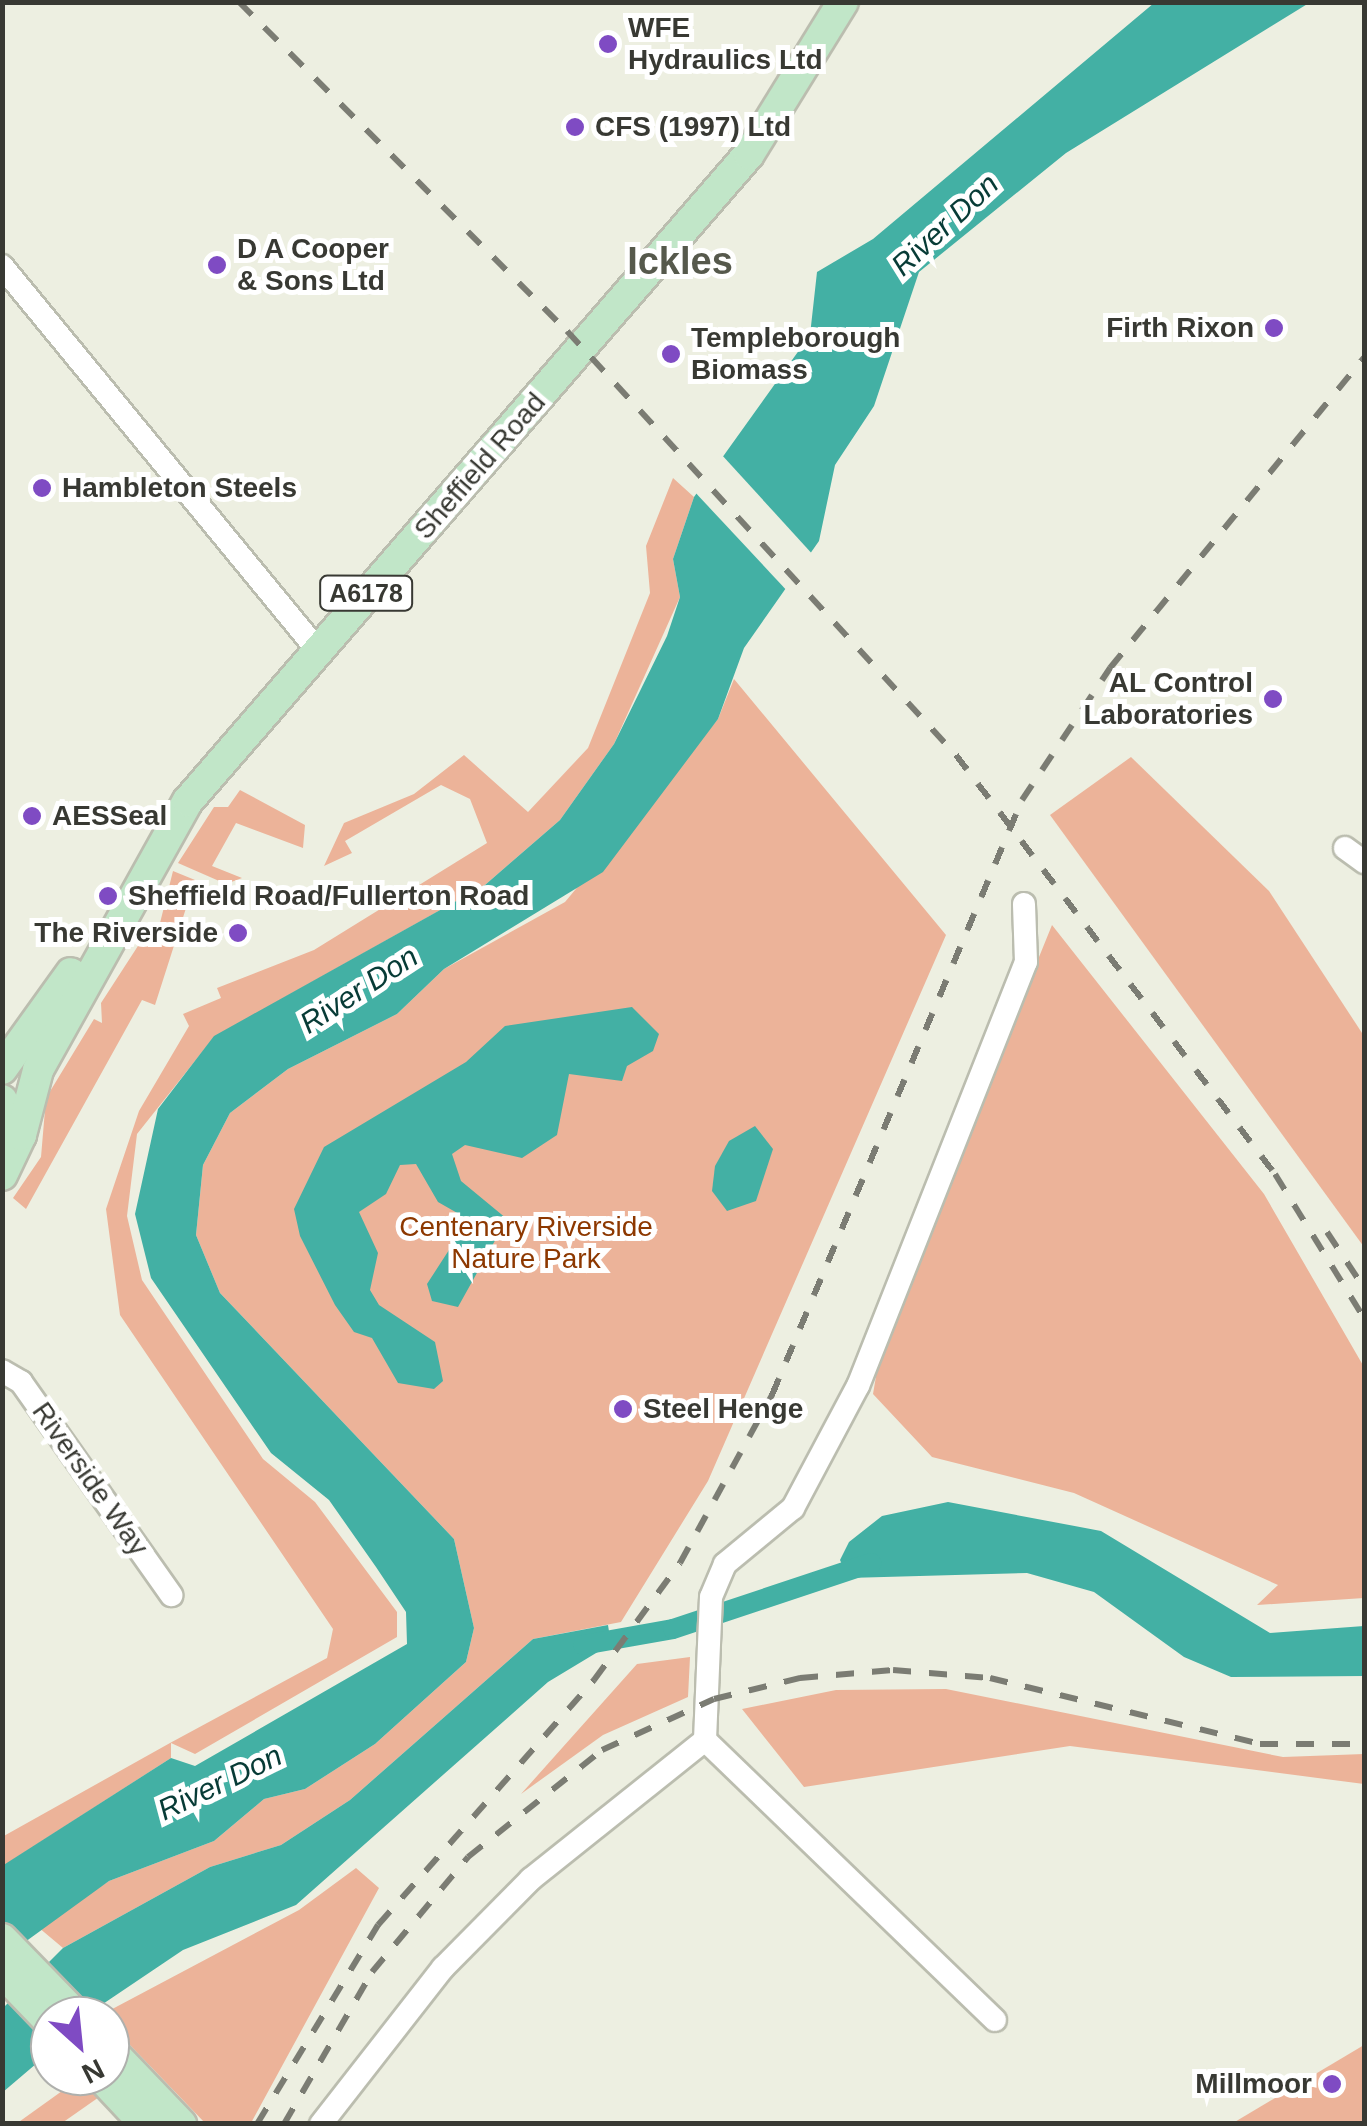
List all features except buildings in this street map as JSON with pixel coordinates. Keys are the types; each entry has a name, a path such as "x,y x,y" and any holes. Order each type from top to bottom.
{"main road":[{"name":"Sheffield Road","path":"21,1135 38,1070 112,926 188,802 749,154 843,2"},
{"name":"Sheffield Road","path":"2,1068 112,926"},
{"path":"2,1100 21,1135"},
{"name":"A6178","path":"3,1175 21,1135"},
{"path":"2,1939 58,1996"},
{"path":"2,1972 30,2001"},
{"path":"130,2071 181,2124"},
{"path":"119,2096 145,2124"}],"street":[{"path":"2,266 317,649"},
{"path":"1345,848 1364,862"},
{"path":"321,2124 443,1968 531,1878 705,1740 714,1699 708,1629 711,1597 725,1564 793,1508 858,1386 1026,962 1024,904"},
{"name":"Riverside Way","path":"2,1371 21,1382 171,1595"},
{"path":"705,1740 995,2020"}],"green space":[{"path":"673,478 694,497 673,559 680,597 614,744 560,820 485,885 214,1037 137,1134 127,1216 142,1280 263,1459 315,1502 397,1612 397,1637 195,1754 171,1743 171,1758 3,1866 2,1837 170,1743 327,1658 333,1629 120,1315 106,1209 139,1111 189,1026 183,1014 221,998 217,988 314,950 487,843 470,799 441,785 345,841 352,853 324,866 344,823 414,794 464,755 528,812 588,748 650,593 646,546"},
{"name":"Centenary Riverside Nature Park","path":"734,679 946,935 708,1481 621,1622 533,1639 350,1800 281,1845 210,1867 63,1948 38,1927 109,1881 214,1841 264,1799 305,1789 375,1744 466,1662 474,1628 454,1539 220,1293 196,1235 203,1165 230,1113 288,1069 397,1014 444,969 565,902 718,719"},
{"path":"1131,757 1269,891 1364,1036 1364,1247 1050,815"},
{"path":"240,790 305,825 303,848 236,823 212,866 242,878 226,884 178,863 214,807 228,807"},
{"path":"173,871 195,880 155,1005 142,1000 26,1209 13,1198 41,1157 46,1098 94,1019 102,1023 101,1003 147,932 158,931"},
{"path":"1052,925 1264,1194 1364,1367 1364,1598 1257,1605 1278,1585 1074,1493 932,1457 873,1394 881,1347"},
{"path":"690,1657 688,1697 603,1735 521,1794 637,1664"},
{"path":"946,1689 1283,1757 1364,1754 1364,1784 1070,1746 804,1787 742,1709 836,1690"},
{"path":"356,1868 379,1888 251,2123 205,2123 130,2045 130,2000 299,1910"},
{"name":"Millmoor","path":"1364,2045 1364,2123 1233,2123"},
{"path":"55,2096 101,2096 62,2123 16,2124"}],"water":[{"name":"River Don","path":"1154,3 1309,3 1066,153 919,272 874,406 835,465 819,541 744,648 718,719 603,872 444,969 397,1014 288,1069 230,1113 203,1165 196,1235 220,1293 454,1539 474,1628 466,1662 375,1744 305,1789 264,1799 214,1841 109,1881 3,1958 2,1866 171,1758 195,1766 407,1644 406,1612 376,1567 329,1500 271,1453 151,1278 135,1214 158,1109 214,1036 485,885 560,820 614,744 667,636 680,597 673,559 694,497 810,335 817,272 873,239"},
{"path":"632,1007 659,1034 653,1051 627,1066 622,1081 569,1074 557,1135 522,1158 465,1145 452,1154 461,1181 507,1219 458,1307 432,1301 427,1284 460,1233 459,1214 438,1202 416,1164 400,1165 386,1194 359,1212 378,1253 370,1290 379,1305 435,1342 443,1381 434,1389 398,1383 372,1338 354,1332 335,1305 300,1236 294,1209 324,1147 466,1062 505,1026"},
{"path":"755,1126 773,1149 756,1201 727,1211 712,1191 715,1166 729,1141"},
{"path":"948,1502 1101,1531 1270,1633 1364,1626 1364,1676 1231,1677 1184,1657 1094,1592 1027,1573 848,1578 840,1560 849,1542 882,1516"},
{"path":"608,1625 611,1644 548,1682 296,1905 183,1950 115,1996 30,1996 30,2069 3,2092 3,2008 63,1948 210,1867 281,1845 350,1800 533,1639"}],"pier":[{"path":"721,454 815,557 790,594 693,490"}],"waterway":[{"path":"583,1645 673,1629 871,1563"}],"railway":[{"path":"239,2 567,331 956,755 1275,1174 1364,1318"},
{"path":"257,2124 378,1925 594,1680 680,1563 772,1395 1022,800 1110,668 1364,358"},
{"path":"1327,1232 1364,1288"},
{"path":"284,2124 372,1972 468,1857 602,1750 714,1699 800,1678 893,1670 990,1678 1260,1744 1364,1744"}],"place":[{"name":"WFE Hydraulics Ltd","path":"608,44"},
{"name":"CFS (1997) Ltd","path":"575,127"},
{"name":"D A Cooper & Sons Ltd","path":"217,265"},
{"name":"Firth Rixon","path":"1274,328"},
{"name":"Templeborough Biomass","path":"671,354"},
{"name":"Hambleton Steels","path":"42,488"},
{"name":"AL Control Laboratories","path":"1273,699"},
{"name":"AESSeal","path":"32,816"},
{"name":"Sheffield Road/Fullerton Road","path":"108,896"},
{"name":"The Riverside","path":"238,933"},
{"name":"Steel Henge","path":"623,1409"},
{"name":"Millmoor","path":"1332,2084"}],"district":[{"name":"Ickles","path":"680,262"}]}
